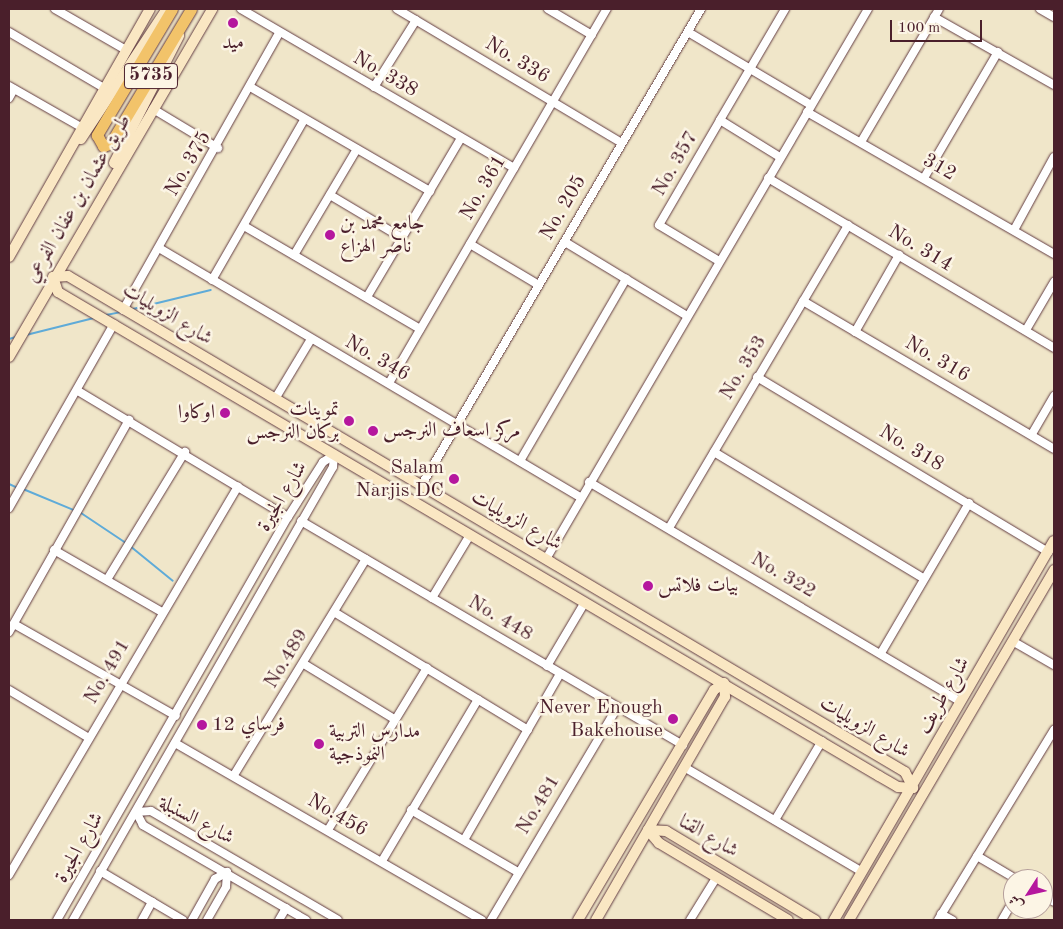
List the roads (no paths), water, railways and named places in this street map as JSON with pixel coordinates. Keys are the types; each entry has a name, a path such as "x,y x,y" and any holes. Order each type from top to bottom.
{"main road":[{"name":"5735","path":"172,9 97,135 101,145 110,144 190,11"}],"street":[{"path":"57,9 126,50"},
{"name":"طريق عثمان بن عفان الفرعي","path":"10,253 44,190 150,9"},
{"path":"44,190 167,9"},
{"name":"طريق عثمان بن عفان الفرعي","path":"9,356 53,277 83,230 212,9"},
{"name":"No. 338","path":"242,9 279,33 514,168"},
{"name":"No. 336","path":"397,9 620,142"},
{"path":"548,9 592,35"},
{"name":"No. 361","path":"389,383 607,9"},
{"name":"No. 205","path":"421,486 537,284 564,242 620,142 701,9"},
{"path":"720,120 784,9"},
{"path":"546,559 580,497 868,9"},
{"path":"861,142 939,9"},
{"path":"1040,9 1054,17"},
{"path":"83,230 107,176 165,70 190,11"},
{"path":"934,17 1054,85"},
{"path":"374,87 416,20"},
{"path":"9,32 104,88"},
{"name":"312","path":"688,32 750,68 861,142 1054,254"},
{"name":"No. 375","path":"122,310 218,148 252,88 279,33"},
{"path":"924,178 998,52"},
{"path":"9,98 11,87 81,127"},
{"path":"252,88 304,120 430,191"},
{"path":"153,109 218,148"},
{"path":"212,280 304,120"},
{"name":"No. 357","path":"719,260 659,225 720,120 780,157"},
{"path":"367,297 461,138"},
{"path":"294,255 357,149"},
{"path":"1014,230 1054,157"},
{"name":"No. 314","path":"768,178 1054,348"},
{"path":"330,196 402,238"},
{"name":"No. 353","path":"669,528 848,225"},
{"path":"244,226 420,329"},
{"path":"564,242 687,316"},
{"path":"470,244 537,284"},
{"name":"No. 346","path":"159,248 580,497"},
{"path":"855,332 899,255"},
{"name":"شارع الزويليات","path":"68,276 122,310 905,772 913,788 898,787 58,292 53,277 68,276"},
{"path":"520,461 626,279"},
{"path":"1026,330 1054,282"},
{"name":"No. 316","path":"803,301 1032,434 1054,449"},
{"path":"9,508 78,391 114,324"},
{"path":"275,399 311,339"},
{"name":"No. 318","path":"757,377 969,502 1048,552"},
{"path":"78,391 185,452 288,517"},
{"path":"1032,434 1054,396"},
{"path":"9,632 129,420"},
{"path":"108,578 185,452"},
{"path":"714,452 922,578"},
{"name":"شارع الجيرة","path":"57,920 176,716 288,517 323,462 334,455"},
{"name":"شارع الجيرة","path":"73,920 333,468 334,455"},
{"name":"No. 322","path":"589,482 960,701"},
{"name":"No. 491","path":"9,875 120,681 238,487"},
{"path":"881,653 922,578 969,502"},
{"name":"No. 448","path":"302,521 617,708 683,744"},
{"path":"432,598 470,535"},
{"name":"شارع طريف","path":"834,920 913,788 960,701 1054,541"},
{"path":"54,550 108,578 162,612"},
{"name":"No.489","path":"234,775 304,664 366,559"},
{"name":"شارع طريف","path":"849,920 1053,575"},
{"path":"547,666 585,602"},
{"path":"334,612 528,730"},
{"path":"14,624 106,679 120,681 176,716"},
{"path":"1014,642 1054,665"},
{"path":"304,664 394,719"},
{"path":"328,830 426,668"},
{"path":"464,840 560,674"},
{"path":"578,920 714,690 724,683"},
{"path":"596,920 725,696 724,683"},
{"path":"9,690 89,738"},
{"path":"382,861 478,700"},
{"name":"No.481","path":"491,920 617,708"},
{"path":"952,920 940,917 1054,732"},
{"path":"775,820 822,741"},
{"name":"No.456","path":"175,743 234,775 481,920"},
{"path":"684,767 862,872"},
{"path":"411,810 518,872"},
{"name":"شارع السنبلة","path":"306,920 228,872 143,825 136,812 151,811 338,920"},
{"name":"شارع القنا","path":"648,830 659,843 776,917 788,920"},
{"name":"شارع القنا","path":"648,830 666,831 815,920"},
{"path":"977,856 1003,871"},
{"path":"100,871 183,920"},
{"path":"192,920 215,880 228,872"},
{"path":"207,920 226,887 228,872"},
{"path":"690,920 716,878"},
{"path":"142,920 152,902"},
{"path":"279,920 286,908"}],"waterway":[{"path":"133,309 211,290"},
{"path":"106,315 121,312"},
{"path":"26,335 94,318"},
{"path":"9,339 16,337"},
{"path":"9,484 18,488"},
{"path":"23,489 76,511"},
{"path":"81,513 126,543"},
{"path":"130,546 173,581"}],"place":[{"name":"ميد","path":"233,23"},
{"name":"جامع محمد بن ناصر الهزاع","path":"330,235"},
{"name":"اوكاوا","path":"225,413"},
{"name":"تموينات بركان النرجس","path":"349,421"},
{"name":"مركز اسعاف النرجس","path":"373,431"},
{"name":"Salam Narjis DC","path":"454,479"},
{"name":"بيات فلاتس","path":"648,586"},
{"name":"Never Enough Bakehouse","path":"673,719"},
{"name":"فرساي 12","path":"202,725"},
{"name":"مدارس التربية النموذجية","path":"319,744"}]}
